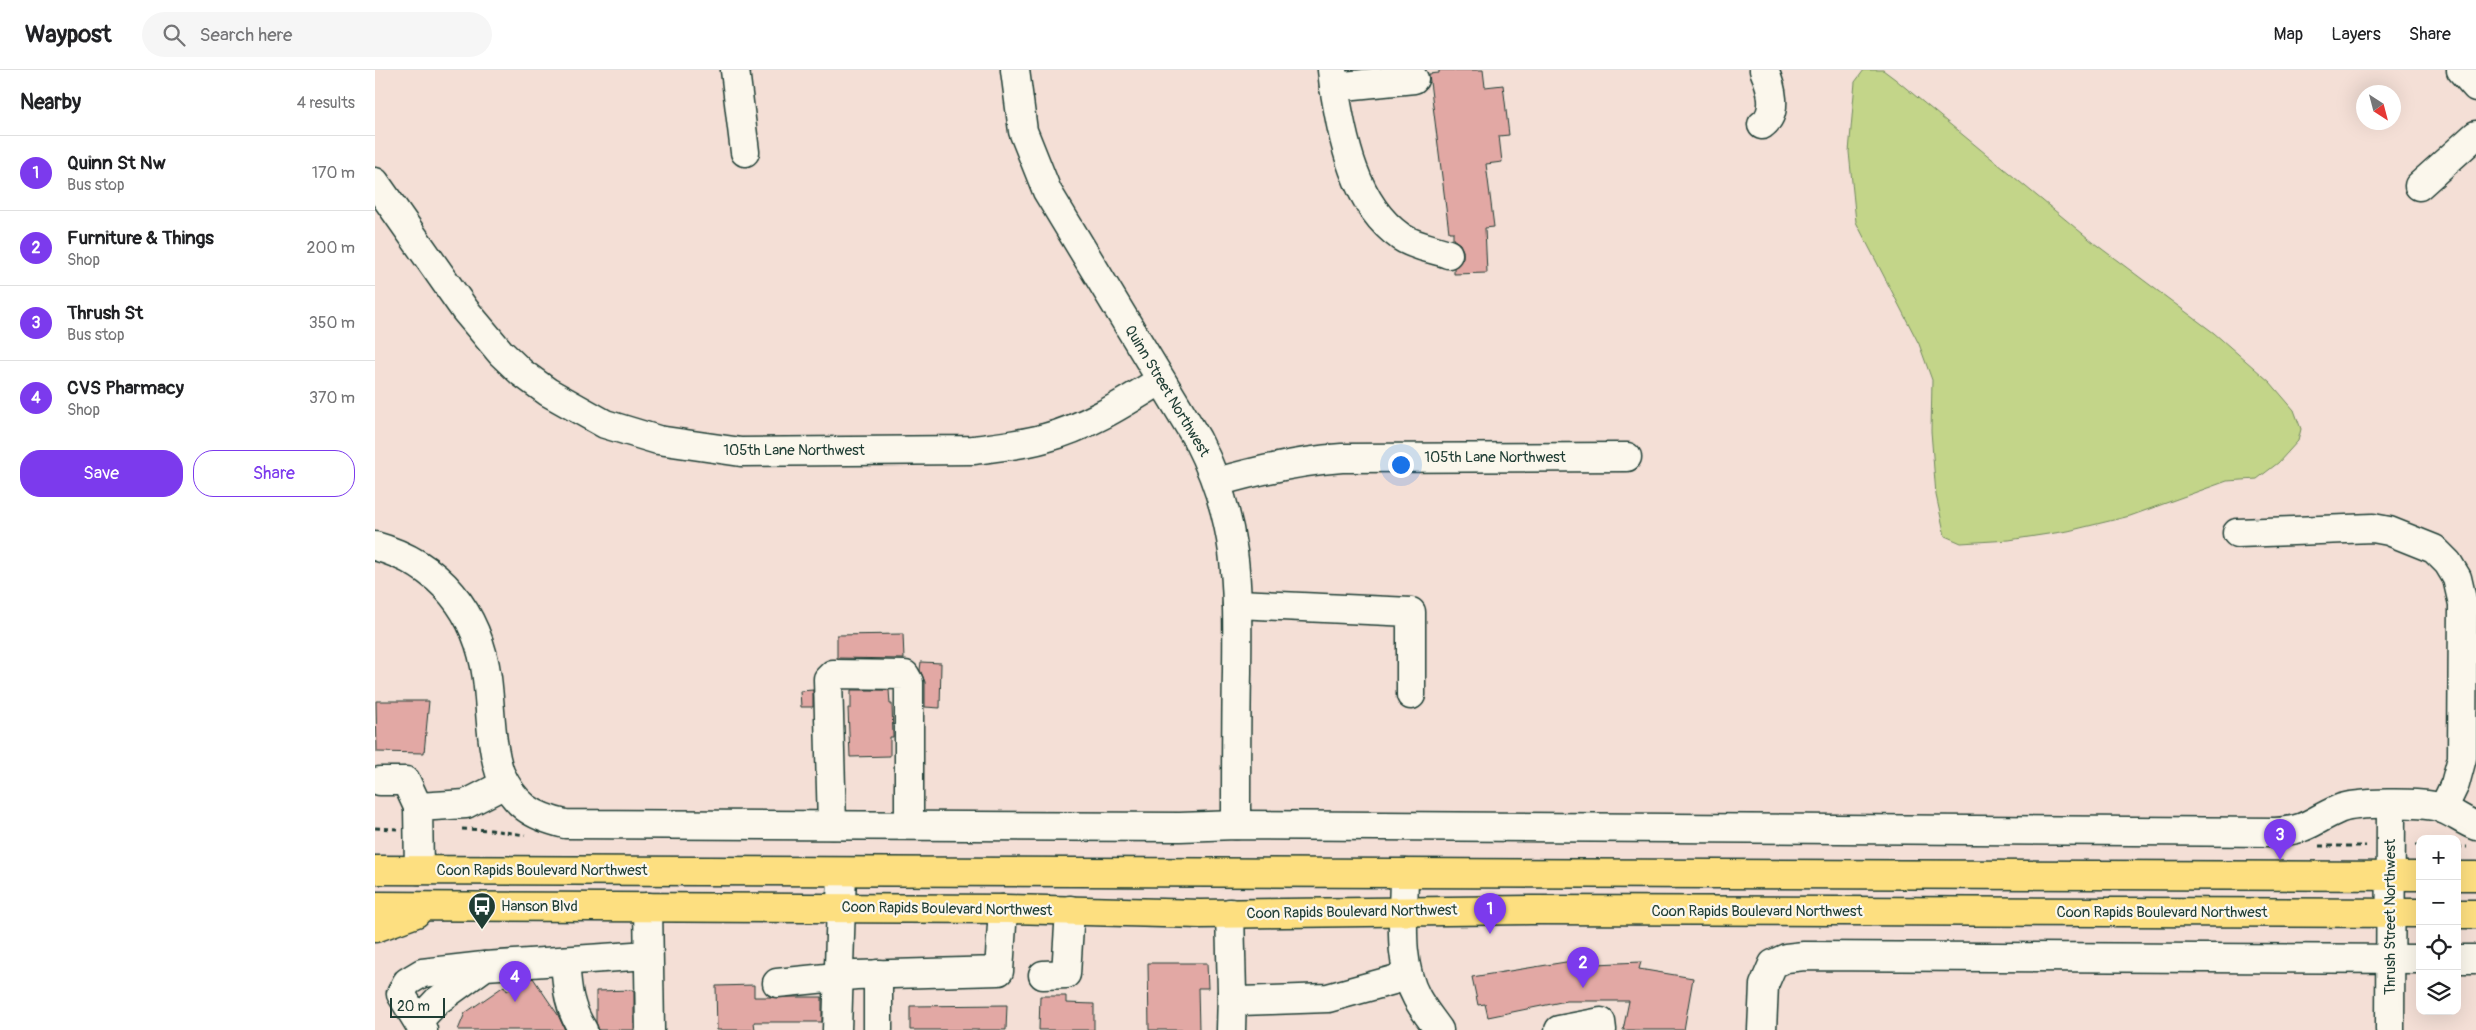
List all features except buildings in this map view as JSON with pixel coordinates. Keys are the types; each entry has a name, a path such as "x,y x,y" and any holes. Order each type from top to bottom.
{"main road":[{"name":"Coon Rapids Boulevard Northwest","path":"375,870 2416,876"},
{"path":"2461,876 2476,876"},
{"name":"Coon Rapids Boulevard Northwest","path":"375,906 1003,909 1231,914 1530,910 2416,913"},
{"path":"375,928 432,907"},
{"path":"2461,914 2476,914"}],"street":[{"path":"735,70 745,152"},
{"name":"Quinn Street Northwest","path":"1015,70 1023,131 1047,191 1197,439 1217,482 1227,514 1233,545 1237,604 1235,825"},
{"path":"1762,125 1766,122 1772,109 1771,85 1764,70"},
{"path":"2461,70 2476,87"},
{"path":"1414,79 1333,78 1343,135 1358,180 1379,218 1403,238 1448,254"},
{"path":"2419,186 2476,135"},
{"name":"105th Lane Northwest","path":"375,182 465,310 501,353 522,373 570,406 605,424 633,434 684,445 741,452 973,450 1028,442 1068,430 1108,412 1161,380"},
{"name":"105th Lane Northwest","path":"1217,482 1302,460 1332,458 1627,457"},
{"path":"2237,533 2373,528 2389,531 2434,549 2448,563 2457,578 2463,604 2464,695 2462,758 2455,784 2443,809"},
{"path":"375,546 401,555 425,569 448,590 467,614 482,651 497,763 505,784 520,803 539,817 565,824 1180,827 1235,825 2275,832 2303,828 2350,805 2391,804 2431,806 2443,809 2476,826"},
{"path":"1237,604 1411,612 1411,695"},
{"path":"832,825 828,679 833,674 905,675 909,682 909,825"},
{"path":"380,781 406,781 418,808 419,870"},
{"path":"418,808 466,804 505,784"},
{"name":"Thrush Street Northwest","path":"2390,1030 2391,804"},
{"path":"837,1030 842,872"},
{"path":"1404,873 1404,912 1408,976 1417,998 1439,1030"},
{"path":"647,907 650,1030"},
{"path":"777,982 878,974 999,971 1003,909"},
{"path":"1043,974 1066,974 1070,910"},
{"path":"1231,914 1231,1030"},
{"path":"422,1029 422,1017 437,1001 485,966 648,955"},
{"path":"1763,1027 1764,985 1773,964 1786,958 1814,956 2416,959"},
{"path":"2461,959 2476,959"},
{"path":"565,960 567,997 573,1015 583,1030"},
{"path":"878,974 879,1030"},
{"path":"1232,993 1239,1001 1327,998 1408,976"},
{"path":"1559,1030 1601,1022 1602,1030"}],"path":[{"path":"375,828 399,829"}],"green space":[{"path":"1864,70 1883,70 1895,79 2094,243 2214,333 2270,382 2294,410 2301,429 2298,441 2278,463 2257,479 2227,481 2130,516 2068,531 2009,540 1961,543 1945,536 1936,495 1931,431 1932,380 1919,344 1856,222 1849,152 1855,82"}],"place":[{"name":"Thrush St","path":"2280,860"},
{"name":"Hanson Blvd","path":"482,930"},
{"name":"Quinn St Nw","path":"1490,934"},
{"name":"Furniture & Things","path":"1583,988"},
{"name":"CVS Pharmacy","path":"515,1002"}]}
